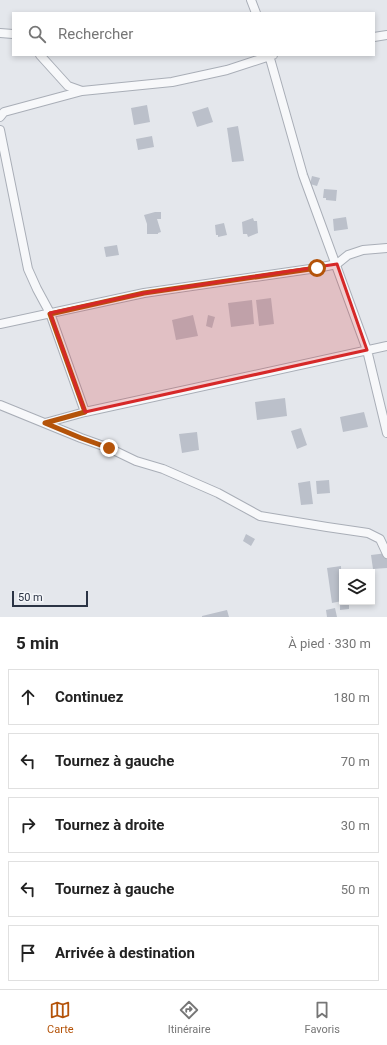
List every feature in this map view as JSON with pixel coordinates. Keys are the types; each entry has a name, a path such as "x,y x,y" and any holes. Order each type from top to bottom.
{"street":[{"path":"251,0 256,12"},
{"path":"0,33 12,34"},
{"path":"375,37 387,35"},
{"path":"41,56 68,86 82,91"},
{"path":"0,117 4,112 82,91 172,82 227,70 268,56"},
{"path":"271,56 303,175 366,350 387,433"},
{"path":"0,130 28,269 36,289 50,314 85,412"},
{"path":"0,324 144,293 336,264 348,255 363,250 387,248"},
{"path":"45,423 85,412 387,346"},
{"path":"0,405 109,448 136,461 163,469 218,493 260,516 327,528 368,533 380,539 387,554"}],"highlighted area":[{"path":"337,264 367,350 85,412 50,313 144,293"}],"building":[{"path":"147,105 150,122 134,125 131,108"},
{"path":"208,107 213,122 197,127 192,112"},
{"path":"238,126 244,161 232,162 227,128"},
{"path":"152,136 154,147 138,150 136,139"},
{"path":"312,176 320,178 317,186 310,184"},
{"path":"324,189 337,190 336,201 326,200 326,198 323,198"},
{"path":"161,212 161,219 157,219 161,232 158,234 147,234 147,224 144,215"},
{"path":"346,217 348,229 334,231 333,219"},
{"path":"253,218 254,221 257,221 258,233 248,237 247,234 243,234 242,222"},
{"path":"224,223 227,235 218,237 218,235 216,235 215,225"},
{"path":"117,245 119,255 106,257 104,247"},
{"path":"271,298 274,324 259,326 256,300"},
{"path":"252,300 254,324 231,327 228,303"},
{"path":"193,315 198,336 176,340 172,320"},
{"path":"208,315 215,317 212,328 206,326"},
{"path":"285,398 287,416 257,420 255,402"},
{"path":"364,412 368,427 343,432 340,417"},
{"path":"301,428 307,445 297,449 291,431"},
{"path":"197,432 199,450 182,453 179,434"},
{"path":"329,480 330,493 317,494 316,481"},
{"path":"310,481 313,504 301,505 298,483"},
{"path":"246,534 255,539 251,546 243,541"},
{"path":"387,553 387,568 373,569 371,555"},
{"path":"341,566 341,569 339,569 339,602 332,603 327,568"},
{"path":"340,605 349,605 349,609 340,610"},
{"path":"335,608 337,617 327,617 326,610"},
{"path":"227,610 229,617 202,617 202,616"}],"route":[{"path":"109,448 45,423 85,412 50,314 144,293 317,268"}]}
